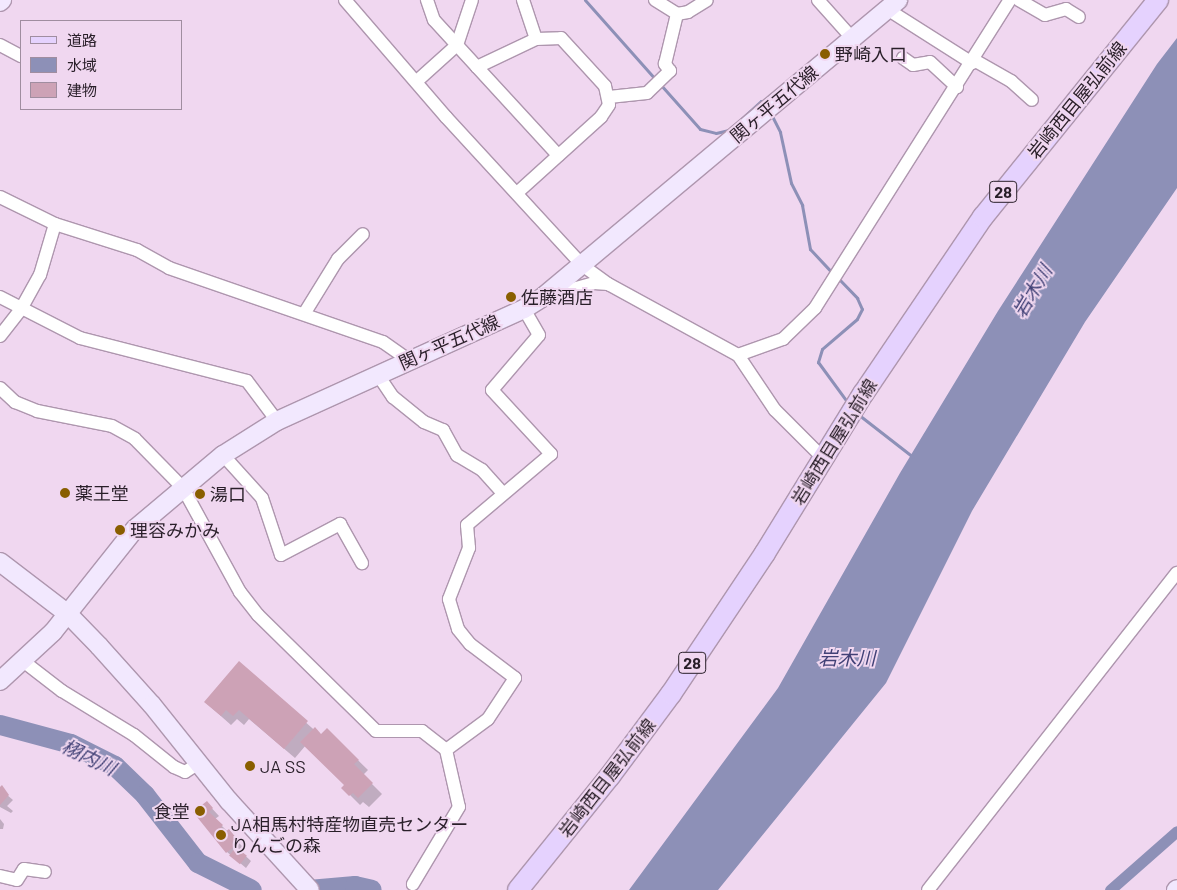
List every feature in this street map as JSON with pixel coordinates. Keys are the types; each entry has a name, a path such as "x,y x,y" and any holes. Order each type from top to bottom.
{"main road":[{"name":"岩崎西目屋弘前線","path":"518,890 610,776 671,694 863,394 983,217 1158,0"},
{"name":"関ヶ平五代線","path":"9,670 68,614 134,529 223,455 277,421 524,309 542,297 892,5"},
{"path":"0,562 68,614 123,672 199,763 310,890"}],"street":[{"path":"345,0 582,265 610,285 738,355 775,410 823,458"},
{"path":"427,0 434,20 558,155"},
{"path":"417,81 457,46 472,0"},
{"path":"523,0 536,39"},
{"path":"655,0 677,14 688,12 706,0"},
{"path":"818,0 852,38"},
{"path":"738,355 783,339 800,325 833,284 957,88 1010,0"},
{"path":"1019,0 1045,15 1066,9 1079,17"},
{"path":"892,5 973,61 1011,81 1032,100"},
{"path":"609,96 647,93 670,71 665,64 677,14"},
{"path":"477,67 536,39 561,38 605,86 609,96 609,105 601,117 518,192"},
{"path":"0,46 20,56"},
{"path":"903,58 913,64 930,62 957,88"},
{"path":"0,196 55,224 138,250 169,268 382,342 409,360"},
{"path":"0,336 21,309 40,275 55,224"},
{"path":"304,314 338,259 363,234"},
{"path":"542,297 594,283 610,285"},
{"path":"0,297 80,338 246,381 277,421"},
{"path":"446,750 488,719 515,678 470,644 458,629 450,599 469,548 467,526 503,493 551,454 492,390 539,335 524,309"},
{"path":"378,375 393,397 424,422 443,430 457,455 482,470 503,493"},
{"path":"0,388 15,402 37,411 112,426 135,439 183,488 240,592 258,615 376,731 422,731 446,750 459,807 413,884"},
{"path":"223,455 262,498 281,555 340,524 362,563"},
{"path":"928,890 1177,573"},
{"path":"9,670 62,691 134,735 174,767 185,772 199,763"},
{"path":"0,876 16,885 24,869 45,872"}],"water":[{"name":"岩木川","path":"1177,38 1177,188 1085,322 972,511 886,683 718,890 629,890 778,688 900,473 998,311 1157,64"}],"building":[{"path":"239,661 308,721 284,749 239,710 233,716 226,710 221,716 204,702"},
{"path":"315,727 321,734 327,728 359,760 354,764 373,783 358,798 353,793 349,796 341,788 344,785 300,742"},
{"path":"2,785 9,795 0,805 0,787"},
{"path":"207,801 213,808 209,812 223,825 221,827 225,832 229,829 237,839 232,843 235,846 226,853 193,812"},
{"path":"236,847 247,856 240,864 229,856"}],"waterway":[{"path":"585,0 656,80"},
{"path":"660,84 700,129 716,133 729,130 761,101 764,105"},
{"path":"771,114 780,132 791,183 802,205 810,249 833,274"},
{"path":"838,278 857,298 862,309 857,319 822,349 818,362 848,403"},
{"path":"859,415 913,457"},
{"name":"栩内川","path":"0,725 71,744 115,766 145,795 198,863 252,890"},
{"path":"1110,890 1177,831"},
{"name":"栩内川","path":"309,890 355,886 372,890"}],"place":[{"name":"野崎入口","path":"825,54"},
{"name":"佐藤酒店","path":"511,297"},
{"name":"薬王堂","path":"65,493"},
{"name":"湯口","path":"200,494"},
{"name":"理容みかみ","path":"120,530"},
{"name":"JA SS","path":"250,766"},
{"name":"食堂","path":"200,811"},
{"name":"JA相馬村特産物直売センター りんごの森","path":"221,835"}]}
